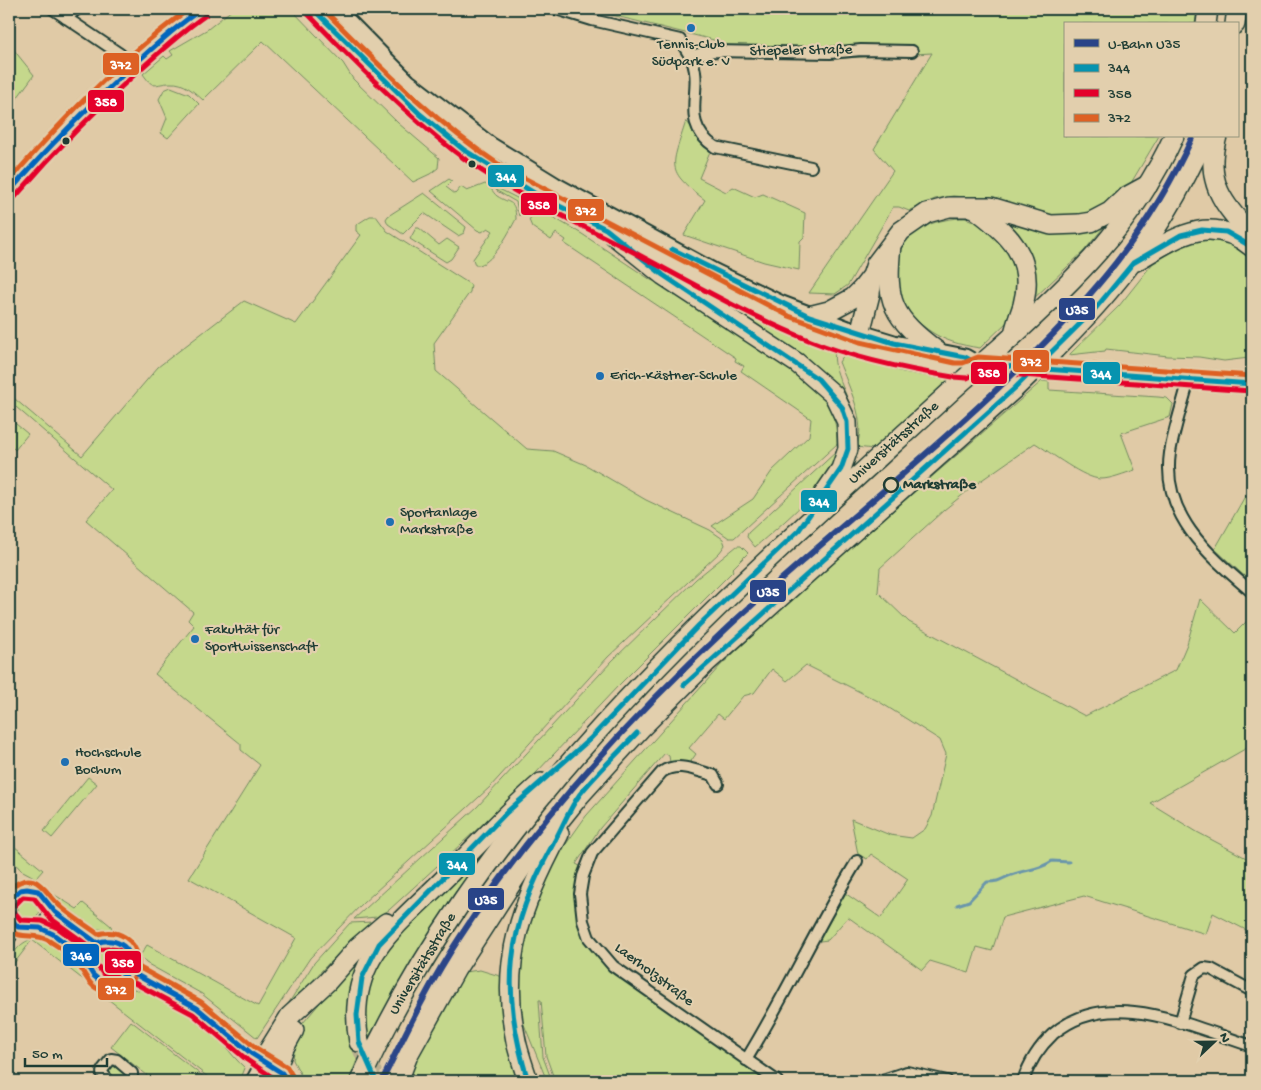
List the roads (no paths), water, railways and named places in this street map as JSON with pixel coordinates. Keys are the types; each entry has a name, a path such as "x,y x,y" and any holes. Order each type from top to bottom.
{"highway":[{"path":"1206,22 1208,9"},
{"path":"1234,22 1237,9"},
{"name":"Universitätsstraße","path":"360,1081 410,982 469,888 544,792 590,739 687,637 799,530 1008,341 1079,274 1118,231 1148,185 1173,138"},
{"name":"Universitätsstraße","path":"398,1081 408,1055 456,969 522,867 580,795 640,728 706,663 1015,388 1095,309 1133,263 1174,201 1204,138"},
{"path":"1217,138 1213,164 1217,190 1231,213 1252,235"},
{"path":"874,353 860,333 876,264 904,228 927,213 949,207 992,208 1051,225 1079,224 1101,216 1126,197 1148,185"},
{"path":"974,208 1008,236 1017,249 1025,268 1025,293 1008,341"},
{"path":"606,229 663,275 797,363 834,395 847,422 846,456 841,469 799,530"},
{"path":"1133,263 1181,235 1202,230 1226,232 1252,247"},
{"path":"892,245 889,287 895,310 907,326 938,352"},
{"path":"809,316 828,311 847,302 858,294 872,276"},
{"path":"359,1042 357,1015 362,978 379,944 508,812 590,739"},
{"path":"528,1081 516,1040 512,1009 511,969 514,942 520,918 535,878 580,795"},
{"path":"275,1073 290,1016 327,982 358,947 377,930 388,921 413,908"}],"main road":[{"path":"313,9 420,114 459,146 539,196 606,229 761,311 817,334 874,353 954,370 965,371 977,364"},
{"path":"336,9 408,82 490,145 533,172 706,267 809,316 860,333 965,357 977,364 1252,384"},
{"path":"9,192 49,145 132,67 198,11"}],"street":[{"path":"54,9 120,54 132,67"},
{"path":"66,18 77,9"},
{"path":"556,9 592,20 680,40 696,68 694,121 704,140 715,147 811,168"},
{"name":"Stiepeler Straße","path":"690,56 714,51 830,53 861,50 912,51"},
{"path":"1190,379 1170,454 1170,483 1184,523 1195,539 1252,592"},
{"name":"Laerholzstraße","path":"718,784 712,775 683,767 667,769 662,772 592,853 583,876 580,907 589,938 613,966 777,1081"},
{"path":"746,1060 783,996 835,896 857,861"},
{"path":"10,898 22,889 29,888 42,894 48,906 97,943"},
{"path":"9,917 17,927 25,930 37,927 46,918 48,906"},
{"path":"9,939 17,927"},
{"path":"37,927 50,932 78,952 87,962 92,976 105,983 119,981 129,971 131,957 124,945 111,939 97,943 88,955 87,962"},
{"path":"1180,1023 1194,975 1204,968 1211,969 1252,991"},
{"path":"129,971 189,1002 275,1073"},
{"path":"1023,1081 1037,1051 1060,1028 1098,1012 1127,1010 1153,1015 1252,1046"},
{"path":"109,1081 102,1073 102,1069 111,1059 117,1060 132,1073 132,1081"},
{"path":"880,1081 907,1072 947,1081"},
{"path":"252,1081 275,1073"}],"waterway":[{"path":"957,905 969,901 987,882 999,881 1014,874 1038,868 1052,861 1069,862"}],"tunnel":[{"path":"359,1042 376,1081"}],"metro line":[{"name":"U35","path":"382,1081 428,989 449,954 489,894 551,813 654,698 691,662 794,568 960,423 1053,335 1106,275 1131,243 1174,174 1192,138"}],"place":[{"name":"Tennis-Club Südpark e. V","path":"691,28"},
{"name":"Erich-Kästner-Schule","path":"600,376"},
{"name":"Markstraße","path":"891,485"},
{"name":"Sportanlage Markstraße","path":"390,522"},
{"name":"Fakultät für Sportwissenschaft","path":"195,639"},
{"name":"Hochschule Bochum","path":"65,762"}]}
